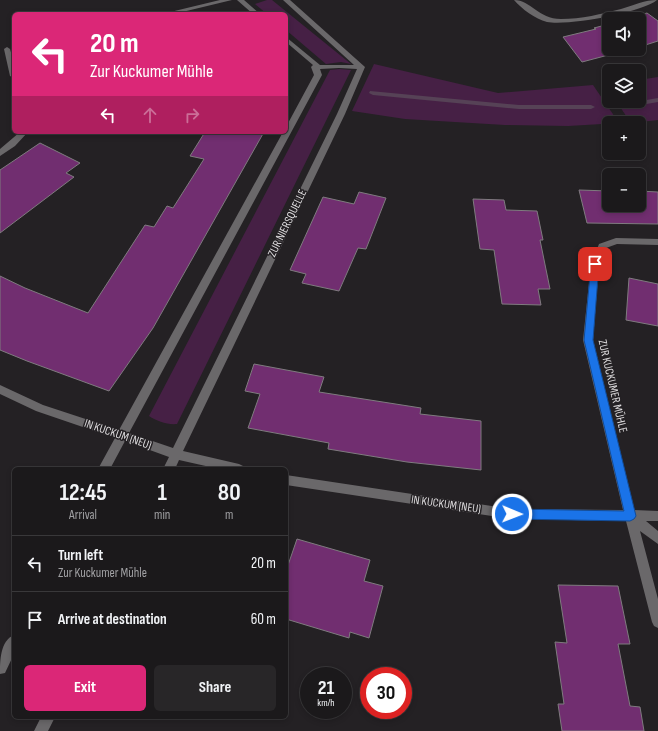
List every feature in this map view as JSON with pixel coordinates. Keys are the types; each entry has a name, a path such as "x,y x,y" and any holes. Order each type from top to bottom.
{"street":[{"path":"174,12 229,0"},
{"path":"240,0 255,12"},
{"path":"286,0 361,67"},
{"path":"517,0 546,20 566,21 636,7 654,0"},
{"path":"288,40 316,64 318,75 288,130"},
{"path":"7,49 12,68"},
{"path":"316,67 361,67"},
{"name":"ZUR NIERSQUELLE","path":"170,467 341,114 361,67"},
{"path":"0,152 12,144 22,134"},
{"path":"105,467 286,134"},
{"name":"ZUR KUCKUMER MÜHLE","path":"658,242 616,241 602,246 595,264 588,340 630,516 658,622"},
{"name":"IN KUCKUM (NEU)","path":"0,390 40,408 122,436 176,454 231,467"},
{"name":"IN KUCKUM (NEU)","path":"288,480 512,514 658,516"},
{"path":"630,516 658,538"},
{"path":"0,668 12,645"},
{"path":"41,731 47,719"}],"shaded area":[{"path":"272,0 287,12 265,12 255,4"},
{"path":"288,13 351,64 341,62 326,64 288,32"},
{"path":"374,64 498,93 593,85 602,98 602,108 609,108 614,116 602,116 602,124 568,126 505,125 405,119 352,111"},
{"path":"330,70 351,70 177,424 166,423 152,418 149,416"},
{"path":"658,77 658,120 646,121 646,116 626,116 621,108 646,108 646,79"}],"building":[{"path":"646,13 658,21 658,41 646,45"},
{"path":"602,26 602,56 605,56 582,62 563,37 596,29 594,28"},
{"path":"204,134 263,134 153,328 109,391 0,350 0,276 25,288 88,313 145,225 154,227 167,206 173,208 204,159 190,156"},
{"path":"40,143 80,163 66,173 74,177 0,233 0,170"},
{"path":"579,190 602,191 602,212 646,212 646,191 658,192 658,224 587,223"},
{"path":"359,192 386,198 366,249 358,248 339,291 302,283 306,274 290,270 323,197 354,204"},
{"path":"473,199 504,200 506,210 537,211 543,240 540,240 550,289 538,289 541,305 502,304 494,250 480,249"},
{"path":"629,278 658,284 658,326 626,320"},
{"path":"254,364 324,377 319,392 421,408 420,414 481,421 481,470 407,462 328,449 329,443 248,428 260,394 245,391"},
{"path":"297,539 370,560 364,581 383,586 369,638 350,632 349,638 288,620 288,565"},
{"path":"558,585 618,586 630,644 618,644 630,706 640,707 644,731 562,731 558,704 564,704 555,642 567,643"}],"waterway":[{"path":"373,93 519,107 591,107"},
{"path":"646,102 658,100"}],"route":[{"path":"512,514 630,516 588,340 595,264"}]}
